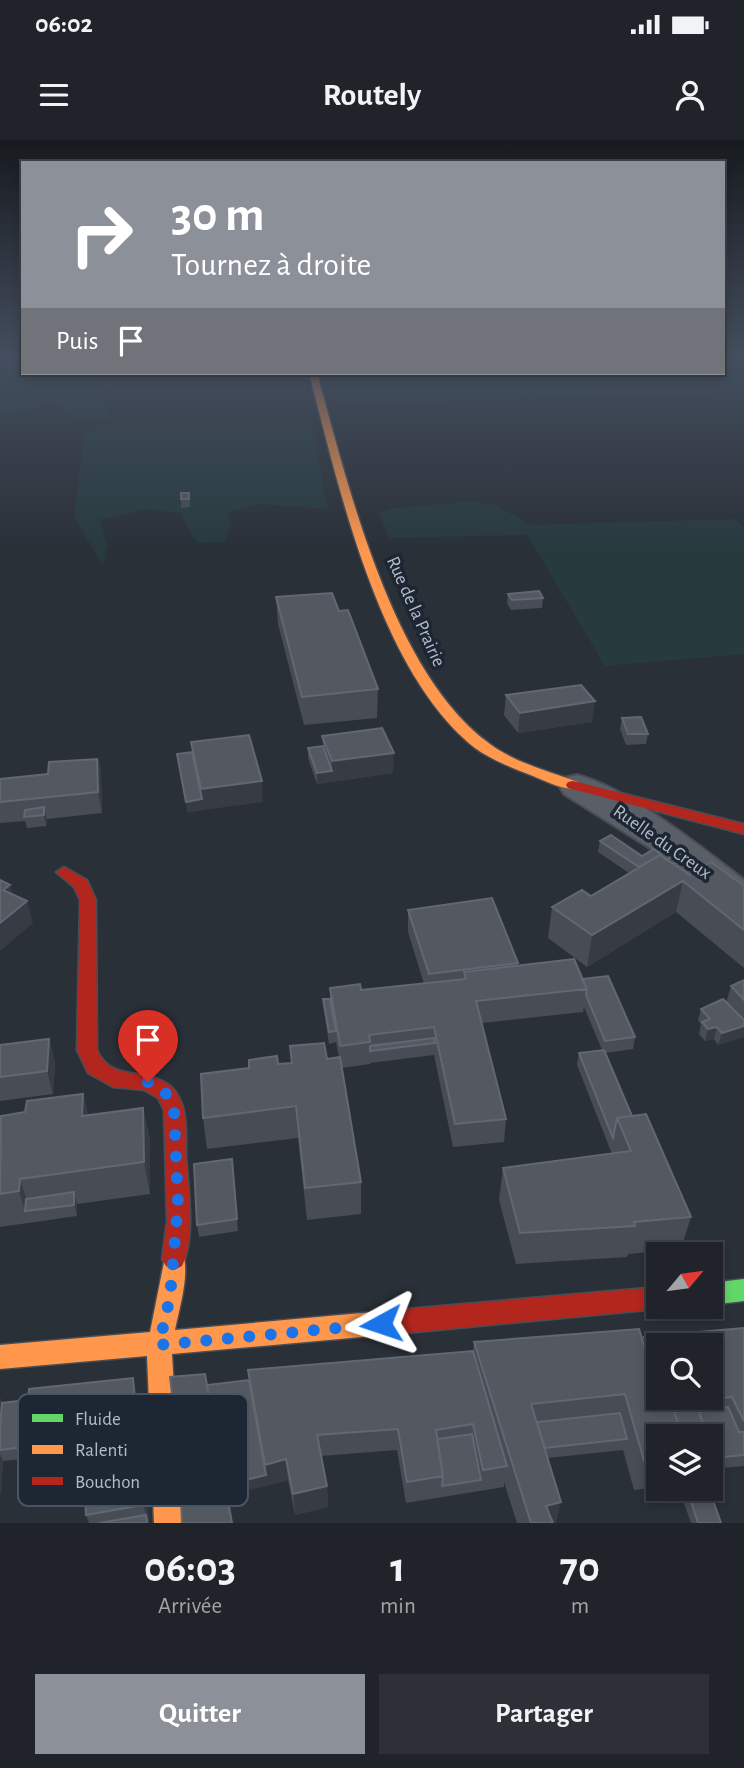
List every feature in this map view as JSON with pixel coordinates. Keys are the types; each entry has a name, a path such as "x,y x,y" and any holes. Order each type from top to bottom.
{"street":[{"name":"Rue de la Prairie","path":"326,422 350,510 403,641 430,689 461,728 481,744 528,769 578,786 733,826"},
{"name":"Ruelle du Creux","path":"578,786 622,810 684,852 744,901"},
{"path":"684,852 733,826"},
{"path":"64,872 80,884 88,900 87,1050 95,1068 113,1079 148,1082 165,1092 174,1110 178,1221 170,1297 159,1345 161,1394"},
{"path":"723,1292 744,1290"},
{"path":"0,1357 159,1345 646,1299"}],"green space":[{"path":"311,422 328,509 258,504 227,513 231,523 225,542 197,543 180,513 145,509 100,520 107,545 103,566 74,517 85,429"},
{"path":"475,501 498,506 531,525 735,519 744,528 744,654 605,666 527,535 389,538 379,513 393,508"}],"building":[{"path":"181,493 189,493 189,499 181,499"},
{"path":"539,591 543,598 512,600 508,594"},
{"path":"332,593 339,611 348,610 378,689 302,697 276,597"},
{"path":"581,685 595,701 520,713 506,695"},
{"path":"641,717 648,734 628,734 622,718"},
{"path":"382,728 394,753 332,761 322,736"},
{"path":"249,735 262,781 201,789 191,742"},
{"path":"323,746 332,771 317,773 308,748"},
{"path":"192,752 202,799 186,802 177,754"},
{"path":"97,759 98,792 0,802 0,779 48,774 49,762"},
{"path":"44,807 44,815 24,817 25,810"},
{"path":"611,835 642,856 654,849 661,854 667,851 673,856 667,860 660,855 639,867 600,841"},
{"path":"660,855 690,875 711,862 744,886 744,930 683,881 592,935 552,907 582,890 591,896"},
{"path":"680,861 695,872 690,875 674,864"},
{"path":"0,880 10,885 3,890 27,901 0,923"},
{"path":"492,898 518,963 429,974 408,910"},
{"path":"574,959 587,989 476,1001 506,1119 455,1124 434,1027 369,1035 370,1042 340,1046 330,988 360,984 361,990 466,979 464,972"},
{"path":"608,976 635,1037 605,1041 582,979"},
{"path":"744,980 744,1000 731,986"},
{"path":"323,999 330,999 336,1031 329,1032"},
{"path":"723,999 744,1020 744,1026 722,1033 717,1027 708,1029 702,1022 710,1019 701,1009"},
{"path":"434,1038 435,1043 370,1051 370,1046"},
{"path":"49,1039 47,1071 0,1077 0,1045"},
{"path":"324,1043 327,1059 340,1057 361,1182 305,1188 296,1106 203,1118 201,1074 249,1068 249,1060 277,1056 278,1064 292,1063 290,1046"},
{"path":"604,1050 632,1116 617,1118 613,1138 579,1053"},
{"path":"83,1094 82,1116 143,1108 144,1162 20,1179 19,1191 0,1194 1,1116 25,1112 27,1101"},
{"path":"646,1114 691,1217 634,1222 635,1226 520,1233 503,1168 631,1151 617,1118"},
{"path":"232,1159 237,1219 197,1225 194,1164"},
{"path":"74,1192 74,1205 25,1211 26,1199"},
{"path":"744,1328 744,1421 732,1397 723,1398 723,1333 688,1333"},
{"path":"639,1329 646,1352 646,1410 674,1410 678,1424 646,1424 644,1461 625,1394 531,1404 561,1502 546,1506 553,1523 531,1523 474,1342"},
{"path":"473,1351 507,1466 483,1470 473,1424 436,1430 443,1476 407,1482 398,1429 317,1435 327,1486 293,1494 286,1459 265,1465 248,1370"},
{"path":"205,1374 209,1394 172,1394 170,1377"},
{"path":"133,1378 134,1394 29,1394 29,1389"},
{"path":"249,1380 266,1475 248,1479 248,1394 209,1394 207,1385"},
{"path":"18,1401 18,1448 0,1450 2,1403"},
{"path":"728,1407 739,1432 744,1432 744,1455 723,1457 723,1424 703,1424 698,1410 723,1410 723,1408"},
{"path":"674,1410 699,1410 703,1424 678,1424"},
{"path":"620,1413 627,1439 545,1448 537,1422"},
{"path":"472,1434 481,1480 442,1486 437,1439"},
{"path":"691,1501 713,1501 721,1523 698,1523"},
{"path":"86,1506 137,1506 86,1515"},
{"path":"181,1506 229,1506 232,1523 182,1523"},
{"path":"146,1515 147,1523 99,1523"}],"traffic: fast":[{"path":"723,1292 744,1290"}],"traffic: slow":[{"path":"326,422 374,574 396,627 421,676 450,716 481,745 514,763 573,785"},
{"path":"162,1394 159,1344 170,1297 174,1259"},
{"path":"0,1357 406,1321"},
{"path":"167,1506 168,1523"}],"traffic: jam":[{"path":"573,785 744,829"},
{"path":"64,872 81,884 88,900 87,1050 95,1068 113,1079 148,1082 165,1092 174,1110 178,1221 174,1259"},
{"path":"406,1321 646,1299"}],"route":[{"path":"148,1082 165,1092 174,1110 178,1203 170,1297 159,1345 381,1324"}]}
